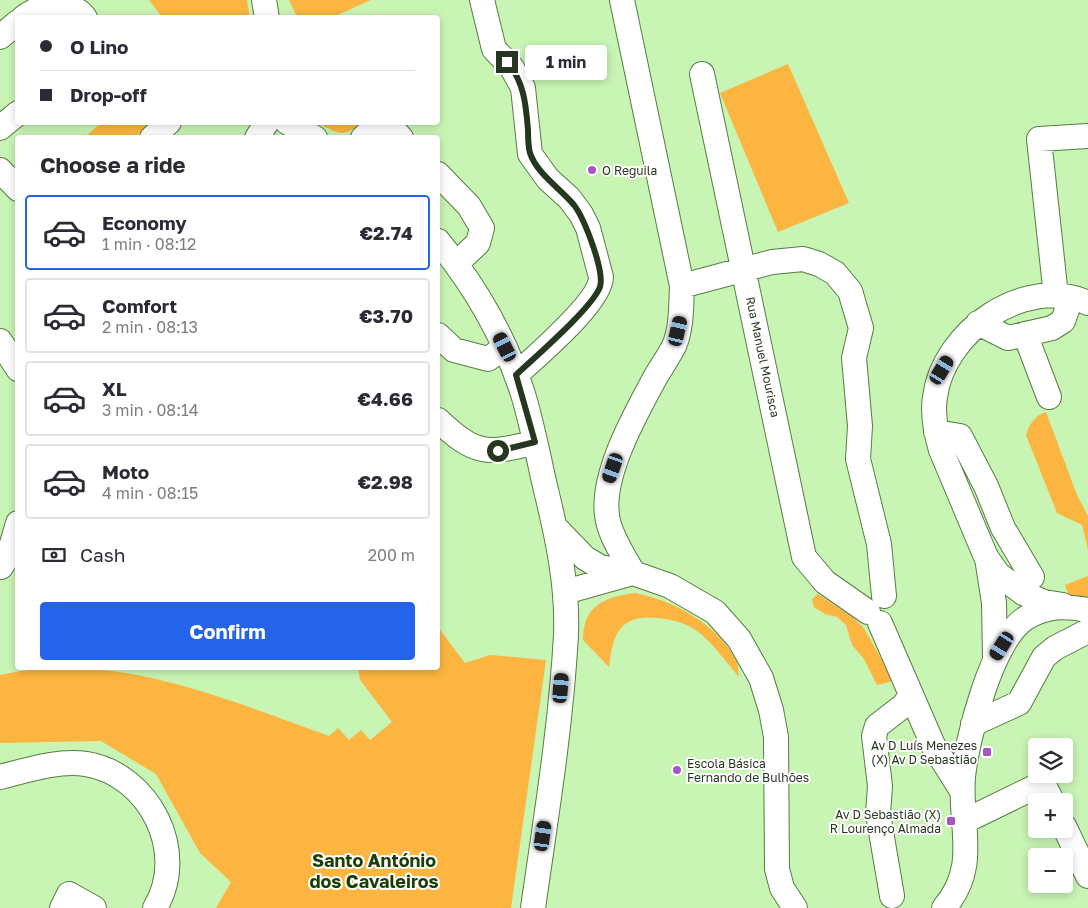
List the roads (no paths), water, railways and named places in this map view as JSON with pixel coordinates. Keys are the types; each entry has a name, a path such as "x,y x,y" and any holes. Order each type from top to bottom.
{"street":[{"path":"264,0 266,15"},
{"path":"482,0 494,49 512,68 523,88 530,154 548,180 569,198 581,214 588,228 601,277 601,285 596,294 569,324 516,375"},
{"path":"622,0 682,286 681,317 674,345 636,415 608,482 606,499 608,521 614,539 633,572"},
{"path":"28,15 49,2 70,4 84,15"},
{"path":"0,37 15,24"},
{"name":"Rua Manuel Mourisca","path":"702,74 804,557 825,582 881,611"},
{"path":"155,135 167,125"},
{"path":"292,125 310,135"},
{"path":"366,135 377,125"},
{"path":"389,125 398,135"},
{"path":"978,323 1008,338 1058,326 1063,321 1072,299 1039,138 1088,136"},
{"path":"0,170 15,185"},
{"path":"440,176 469,206 482,228 478,244 457,263"},
{"path":"440,242 457,263 488,312 516,375 535,442 555,528 564,583 566,634 556,745 533,908"},
{"path":"682,286 744,268 788,259 803,259 819,264 835,273 850,291 861,328 854,358 860,426 858,459 880,544 881,611 911,696 933,745 962,791"},
{"path":"1072,299 1034,298 1007,306 978,323 956,347 942,370 935,397 936,432 941,450 986,557 998,574 1023,593 1044,602 1088,610"},
{"path":"1025,334 1049,397"},
{"path":"440,337 454,350 488,358 505,347"},
{"path":"0,341 15,365"},
{"path":"440,422 459,440 470,447 498,451 535,442"},
{"path":"936,432 960,436 986,486 1003,528 1032,577"},
{"path":"555,528 584,558 600,567 633,572 670,586 715,612 739,639 761,678 771,710 776,737 777,869 782,898 795,908"},
{"path":"7,558 15,533"},
{"path":"986,557 994,602 995,658"},
{"path":"564,583 600,567"},
{"path":"564,583 633,572"},
{"path":"944,908 965,868 967,848 963,822 962,791 968,743 995,658 1010,634 1025,618 1047,608 1063,605"},
{"path":"974,724 1019,703 1044,657 1055,648 1088,631"},
{"path":"892,896 878,814 880,786 874,736 877,726 903,706 911,696"},
{"path":"0,777 46,765 68,763 86,764 108,771 126,781 144,798 158,817 164,838 168,860 165,883 155,908"},
{"path":"963,822 1044,783 1048,793"},
{"path":"1070,838 1088,876"},
{"path":"62,908 69,894 94,908"}],"place":[{"name":"O Reguila","path":"592,170"},
{"name":"Av D Luís Menezes (X) Av D Sebastião","path":"987,752"},
{"name":"Escola Básica Fernando de Bulhões","path":"677,770"},
{"name":"Av D Sebastião (X) R Lourenço Almada","path":"951,821"}],"district":[{"name":"Santo António dos Cavaleiros","path":"374,870"}]}
